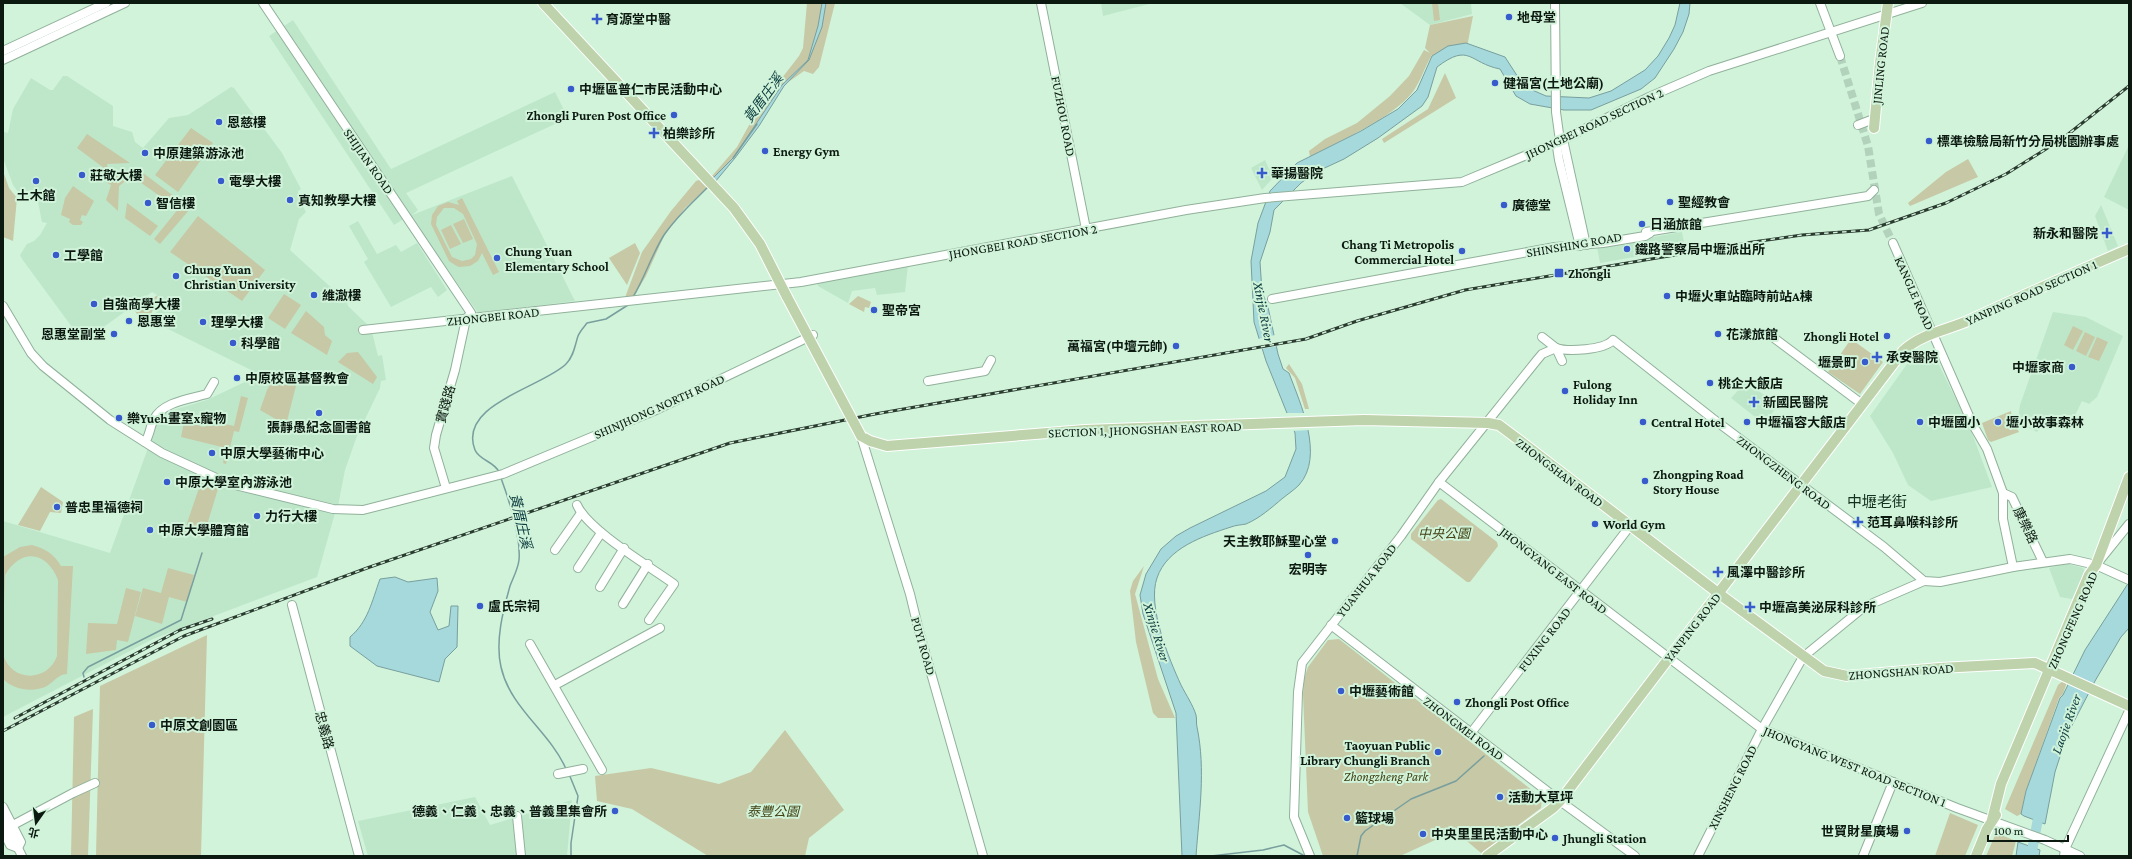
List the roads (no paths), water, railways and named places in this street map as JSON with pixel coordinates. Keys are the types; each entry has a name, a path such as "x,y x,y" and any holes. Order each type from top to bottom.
{"main road":[{"path":"543,3 712,184 748,225 862,436"},
{"name":"JINLING ROAD","path":"1873,124 1885,15 1888,3"},
{"name":"YANPING ROAD SECTION 1","path":"1933,334 1970,320 2023,294 2129,250"},
{"name":"YANPING ROAD","path":"1488,856 1553,808 1560,801 1667,658 1903,351 1911,344 1933,334"},
{"name":"ZHONGSHAN ROAD","path":"1315,422 1418,421 1488,423 1499,425 1803,657 1831,674 1847,676 1940,668 2035,663 2129,706"},
{"name":"SECTION 1, JHONGSHAN EAST ROAD","path":"862,436 870,441 887,446 1085,430 1315,422"},
{"name":"ZHONGFENG ROAD","path":"1976,856 1992,820 2001,784 2056,672 2089,575 2096,565 2129,477"}],"street":[{"path":"3,51 106,3"},
{"path":"3,60 125,3"},
{"name":"SHIJIAN ROAD","path":"263,3 468,307 471,313 466,319"},
{"name":"FUZHOU ROAD","path":"1042,3 1086,229"},
{"path":"1555,3 1556,110 1560,141 1557,147 1559,160 1584,244"},
{"path":"1820,3 1840,56"},
{"name":"JHONGBEI ROAD SECTION 2","path":"781,284 801,282 1186,210 1265,198 1462,182 1560,141 1649,97 1708,71 1922,3"},
{"path":"1858,125 1873,124"},
{"name":"SHINSHING ROAD","path":"1272,299 1555,247 1645,236 1647,232 1868,196 1874,190"},
{"name":"KANGLE ROAD","path":"1893,243 1973,425 1987,449 2003,493 2003,519 2013,567"},
{"name":"ZHONGBEI ROAD","path":"363,330 636,302 781,284"},
{"name":"SHINJHONG NORTH ROAD","path":"3,306 31,353 43,366 89,404 145,442 195,470 227,483 336,510 363,510 499,475 654,411 813,335"},
{"name":"實踐路","path":"446,488 434,448 466,319"},
{"path":"1542,337 1556,348 1562,361"},
{"path":"1774,338 1862,404"},
{"name":"ZHONGZHENG ROAD","path":"1556,348 1565,351 1574,350 1606,345 1613,340 1712,418 1801,483 1924,581"},
{"name":"YUANHUA ROAD","path":"1310,856 1294,817 1298,692 1302,663 1401,536 1440,482 1542,354 1556,348"},
{"path":"928,381 985,371 991,360"},
{"path":"145,442 149,436 154,419 161,410 172,404 206,394 214,382"},
{"name":"PUYI ROAD","path":"862,436 910,594 921,638 984,856"},
{"name":"JHONGYANG EAST ROAD","path":"1440,482 1667,658"},
{"name":"康樂路","path":"2003,493 2012,497 2043,562"},
{"path":"577,505 581,513 601,532 648,564 674,584 649,620"},
{"path":"555,550 581,513"},
{"path":"2096,565 2129,524"},
{"name":"FUXING ROAD","path":"1471,732 1630,526"},
{"path":"578,568 601,532"},
{"path":"600,588 624,548"},
{"path":"1803,657 1864,607 1924,581 1940,582 2013,567 2070,559 2096,565 2127,579"},
{"path":"623,604 648,564"},
{"name":"忠義路","path":"292,605 358,856"},
{"name":"ZHONGMEI ROAD","path":"1331,625 1634,856"},
{"path":"555,685 660,628"},
{"path":"530,644 555,685 602,770"},
{"name":"XINSHENG ROAD","path":"1698,856 1762,729 1803,657"},
{"name":"JHONGYANG WEST ROAD SECTION 1","path":"1667,658 1762,729 1893,782 2045,840 2065,852 2080,856"},
{"path":"2065,852 2129,712"},
{"path":"558,774 575,770"},
{"path":"1863,856 1893,782"},
{"path":"13,825 73,792 95,783"},
{"path":"3,807 21,842 18,848"},
{"path":"517,816 521,856"},
{"path":"3,819 22,856"},
{"path":"3,831 10,844 18,848"}],"water":[{"path":"822,3 826,3 822,27 809,60 784,86 759,126 715,182 712,179 734,157 782,85 808,60 818,26"},
{"name":"Xinjie River","path":"1680,3 1690,3 1689,14 1683,32 1655,78 1641,89 1591,110 1564,110 1530,104 1516,96 1500,69 1469,56 1456,56 1437,67 1428,97 1422,106 1378,138 1344,159 1316,172 1301,183 1274,210 1270,232 1260,262 1262,292 1268,307 1278,354 1283,369 1289,373 1304,414 1308,429 1310,459 1306,473 1299,485 1256,519 1246,524 1235,526 1198,539 1187,545 1177,551 1169,559 1157,578 1155,603 1157,617 1165,647 1181,685 1195,711 1200,743 1201,792 1196,856 1182,856 1176,713 1143,614 1140,595 1146,574 1161,549 1176,536 1266,491 1285,477 1296,449 1295,433 1266,361 1254,322 1251,261 1258,223 1270,191 1297,163 1361,131 1398,109 1417,90 1432,56 1448,46 1466,43 1505,57 1516,74 1530,89 1546,96 1589,98 1611,91 1645,70 1658,56 1669,38 1675,25"},
{"path":"395,577 408,582 437,578 438,591 430,612 438,630 449,626 451,606 458,606 457,647 445,659 439,682 377,666 350,646 350,637 365,618 380,579"},
{"path":"2129,582 2129,628 2121,637 2095,681 2067,735 2055,772 2045,824 2024,816 2021,814 2026,791 2060,698 2063,695 2085,650"},
{"path":"2018,842 2040,850 2039,856 2016,856"}],"waterway":[{"name":"黃厝庄溪","path":"733,158 757,124"},
{"name":"黃厝庄溪","path":"633,297 664,235 679,216 708,187"},
{"name":"黃厝庄溪","path":"499,472 475,450 473,434 478,420 505,398 555,372 566,364 573,354 579,334 587,323 606,319 628,305"},
{"name":"黃厝庄溪","path":"501,478 514,519 519,551 517,570 510,586 499,637 499,657 501,667 506,682 521,708 550,743 566,769"},
{"path":"84,677 83,673 88,667 181,620 202,553"},
{"path":"1357,856 1361,836 1365,831 1411,799 1456,781 1484,756"},
{"name":"黃厝庄溪","path":"569,774 578,796 571,843 571,856"},
{"name":"Laojie River","path":"2031,856 2040,808"},
{"path":"1211,856 1263,850 1284,845 1303,855"}],"tunnel":[{"path":"1840,56 1868,146 1879,214 1893,243"}],"railway":[{"path":"3,731 184,636 367,568 730,443 875,414 1306,339 1357,321 1465,290 1753,242 1802,235 1869,230 1946,203 2006,174 2062,139 2129,86"},
{"path":"15,718 180,630 212,619"}],"place":[{"name":"地母堂","path":"1509,17"},
{"name":"育源堂中醫","path":"597,19"},
{"name":"健福宮(土地公廟)","path":"1495,83"},
{"name":"中壢區普仁市民活動中心","path":"571,89"},
{"name":"Zhongli Puren Post Office","path":"674,115"},
{"name":"恩慈樓","path":"219,122"},
{"name":"柏樂診所","path":"654,133"},
{"name":"標準檢驗局新竹分局桃園辦事處","path":"1929,141"},
{"name":"Energy Gym","path":"765,151"},
{"name":"中原建築游泳池","path":"145,153"},
{"name":"華揚醫院","path":"1262,173"},
{"name":"莊敬大樓","path":"82,175"},
{"name":"土木館","path":"36,181"},
{"name":"電學大樓","path":"221,181"},
{"name":"真知教學大樓","path":"290,200"},
{"name":"聖經教會","path":"1670,202"},
{"name":"智信樓","path":"148,203"},
{"name":"廣德堂","path":"1504,205"},
{"name":"日涵旅館","path":"1642,224"},
{"name":"新永和醫院","path":"2107,233"},
{"name":"鐵路警察局中壢派出所","path":"1627,249"},
{"name":"Chang Ti Metropolis Commercial Hotel","path":"1462,251"},
{"name":"工學館","path":"56,255"},
{"name":"Chung Yuan Elementary School","path":"497,258"},
{"name":"Zhongli","path":"1559,273"},
{"name":"Chung Yuan Christian University","path":"176,276"},
{"name":"維澈樓","path":"314,295"},
{"name":"中壢火車站臨時前站A棟","path":"1667,296"},
{"name":"自強商學大樓","path":"94,304"},
{"name":"聖帝宮","path":"874,310"},
{"name":"恩惠堂","path":"129,321"},
{"name":"理學大樓","path":"203,322"},
{"name":"恩惠堂副堂","path":"114,334"},
{"name":"花漾旅館","path":"1718,334"},
{"name":"Zhongli Hotel","path":"1887,336"},
{"name":"科學館","path":"233,343"},
{"name":"萬福宮(中壇元帥)","path":"1176,346"},
{"name":"承安醫院","path":"1877,357"},
{"name":"壢景町","path":"1865,362"},
{"name":"中壢家商","path":"2072,367"},
{"name":"中原校區基督教會","path":"237,378"},
{"name":"桃企大飯店","path":"1710,383"},
{"name":"Fulong Holiday Inn","path":"1565,391"},
{"name":"新國民醫院","path":"1754,402"},
{"name":"張靜愚紀念圖書館","path":"319,413"},
{"name":"樂Yueh畫室x寵物","path":"119,418"},
{"name":"Central Hotel","path":"1643,422"},
{"name":"中壢福容大飯店","path":"1747,422"},
{"name":"中壢國小","path":"1920,422"},
{"name":"壢小故事森林","path":"1998,422"},
{"name":"中原大學藝術中心","path":"212,453"},
{"name":"Zhongping Road Story House","path":"1645,481"},
{"name":"中原大學室內游泳池","path":"167,482"},
{"name":"普忠里福德祠","path":"57,507"},
{"name":"力行大樓","path":"257,516"},
{"name":"范耳鼻喉科診所","path":"1858,522"},
{"name":"World Gym","path":"1595,524"},
{"name":"中原大學體育館","path":"150,530"},
{"name":"天主教耶穌聖心堂","path":"1335,541"},
{"name":"宏明寺","path":"1308,555"},
{"name":"風澤中醫診所","path":"1718,572"},
{"name":"盧氏宗祠","path":"480,606"},
{"name":"中壢高美泌尿科診所","path":"1750,607"},
{"name":"中壢藝術館","path":"1341,691"},
{"name":"Zhongli Post Office","path":"1457,702"},
{"name":"中原文創園區","path":"152,725"},
{"name":"Taoyuan Public Library Chungli Branch","path":"1438,752"},
{"name":"活動大草坪","path":"1500,797"},
{"name":"德義、仁義、忠義、普義里集會所","path":"615,811"},
{"name":"籃球場","path":"1347,818"},
{"name":"世貿財星廣場","path":"1907,831"},
{"name":"中央里里民活動中心","path":"1423,834"},
{"name":"Jhungli Station","path":"1555,838"}],"district":[{"name":"中壢老街","path":"1877,502"}],"park label":[{"name":"中央公園","path":"1444,533"},
{"name":"Zhongzheng Park","path":"1386,776"},
{"name":"泰豐公園","path":"773,811"}]}
